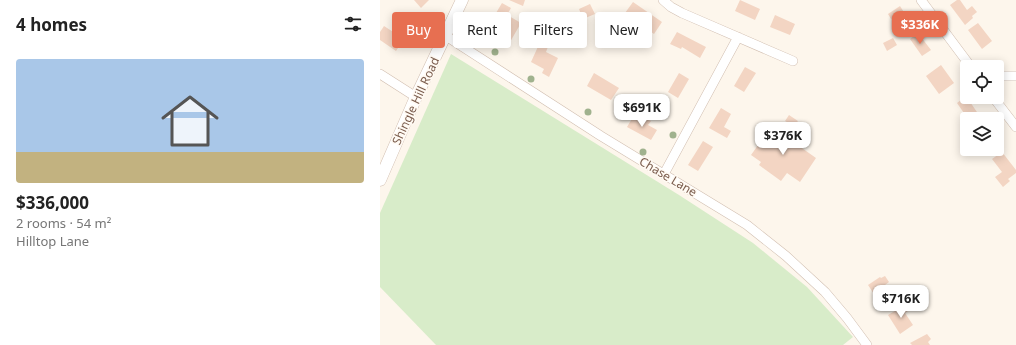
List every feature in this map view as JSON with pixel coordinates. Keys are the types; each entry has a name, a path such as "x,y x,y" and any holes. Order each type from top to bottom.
{"street":[{"name":"Shingle Hill Road","path":"380,180 416,97 462,0"},
{"path":"663,0 671,7 682,13 793,61"},
{"path":"921,0 966,60"},
{"name":"Chase Lane","path":"446,36 601,136 747,225 781,252 825,292 845,314 867,345"},
{"path":"664,174 738,37"},
{"path":"380,74 416,97"},
{"path":"1004,76 1016,76"},
{"path":"998,104 1016,127"}],"green space":[{"path":"451,54 679,195 753,243 807,287 853,337 843,345 436,345 380,287 380,213"}],"building":[{"path":"414,0 429,0 421,8"},
{"path":"509,0 525,0 523,6"},
{"path":"740,0 760,9 755,20 735,11"},
{"path":"957,0 960,0 967,10 972,6 977,12 965,25 950,5"},
{"path":"633,2 648,12 626,12"},
{"path":"502,3 511,8 509,12 497,12"},
{"path":"590,4 595,14 587,17 587,12 580,12 579,9"},
{"path":"900,6 912,25 903,31 894,17 891,19 888,14"},
{"path":"652,15 662,22 654,34 652,33"},
{"path":"775,15 795,24 790,35 770,27"},
{"path":"511,17 519,22 519,26 511,40"},
{"path":"978,23 992,41 982,49 968,30"},
{"path":"384,26 392,31 392,48 398,48 396,51 380,40 380,32"},
{"path":"677,32 706,47 700,58 682,47 681,49 670,44"},
{"path":"918,33 931,50 922,56 910,39"},
{"path":"893,38 897,45 887,51 883,43"},
{"path":"537,48 548,48 546,52 558,58 549,77 542,73 544,69 531,62"},
{"path":"941,65 954,83 939,94 926,76"},
{"path":"745,67 756,73 744,92 734,86"},
{"path":"594,73 619,88 611,100 587,86"},
{"path":"679,73 689,79 678,98 668,92"},
{"path":"960,101 960,104 971,104 977,112 963,112 957,103"},
{"path":"721,108 731,114 724,127 731,131 727,138 709,128"},
{"path":"789,115 798,121 794,126 785,121"},
{"path":"633,117 642,122 644,118 651,121 648,125 657,130 651,140 627,127"},
{"path":"771,127 792,142 794,139 800,144 799,146 816,158 800,182 787,173 781,181 759,165 761,162 751,155"},
{"path":"703,141 713,147 698,171 688,165"},
{"path":"1004,155 1016,170 1016,173 1008,179 1010,181 1003,187 995,177 1002,172 992,159 996,156 1004,156"},
{"path":"885,276 889,282 885,285 892,295 880,303 868,285 880,277"},
{"path":"905,305 909,310 905,313 913,325 900,334 888,315"},
{"path":"927,334 931,339 928,342 930,345 912,345 910,343"}]}
